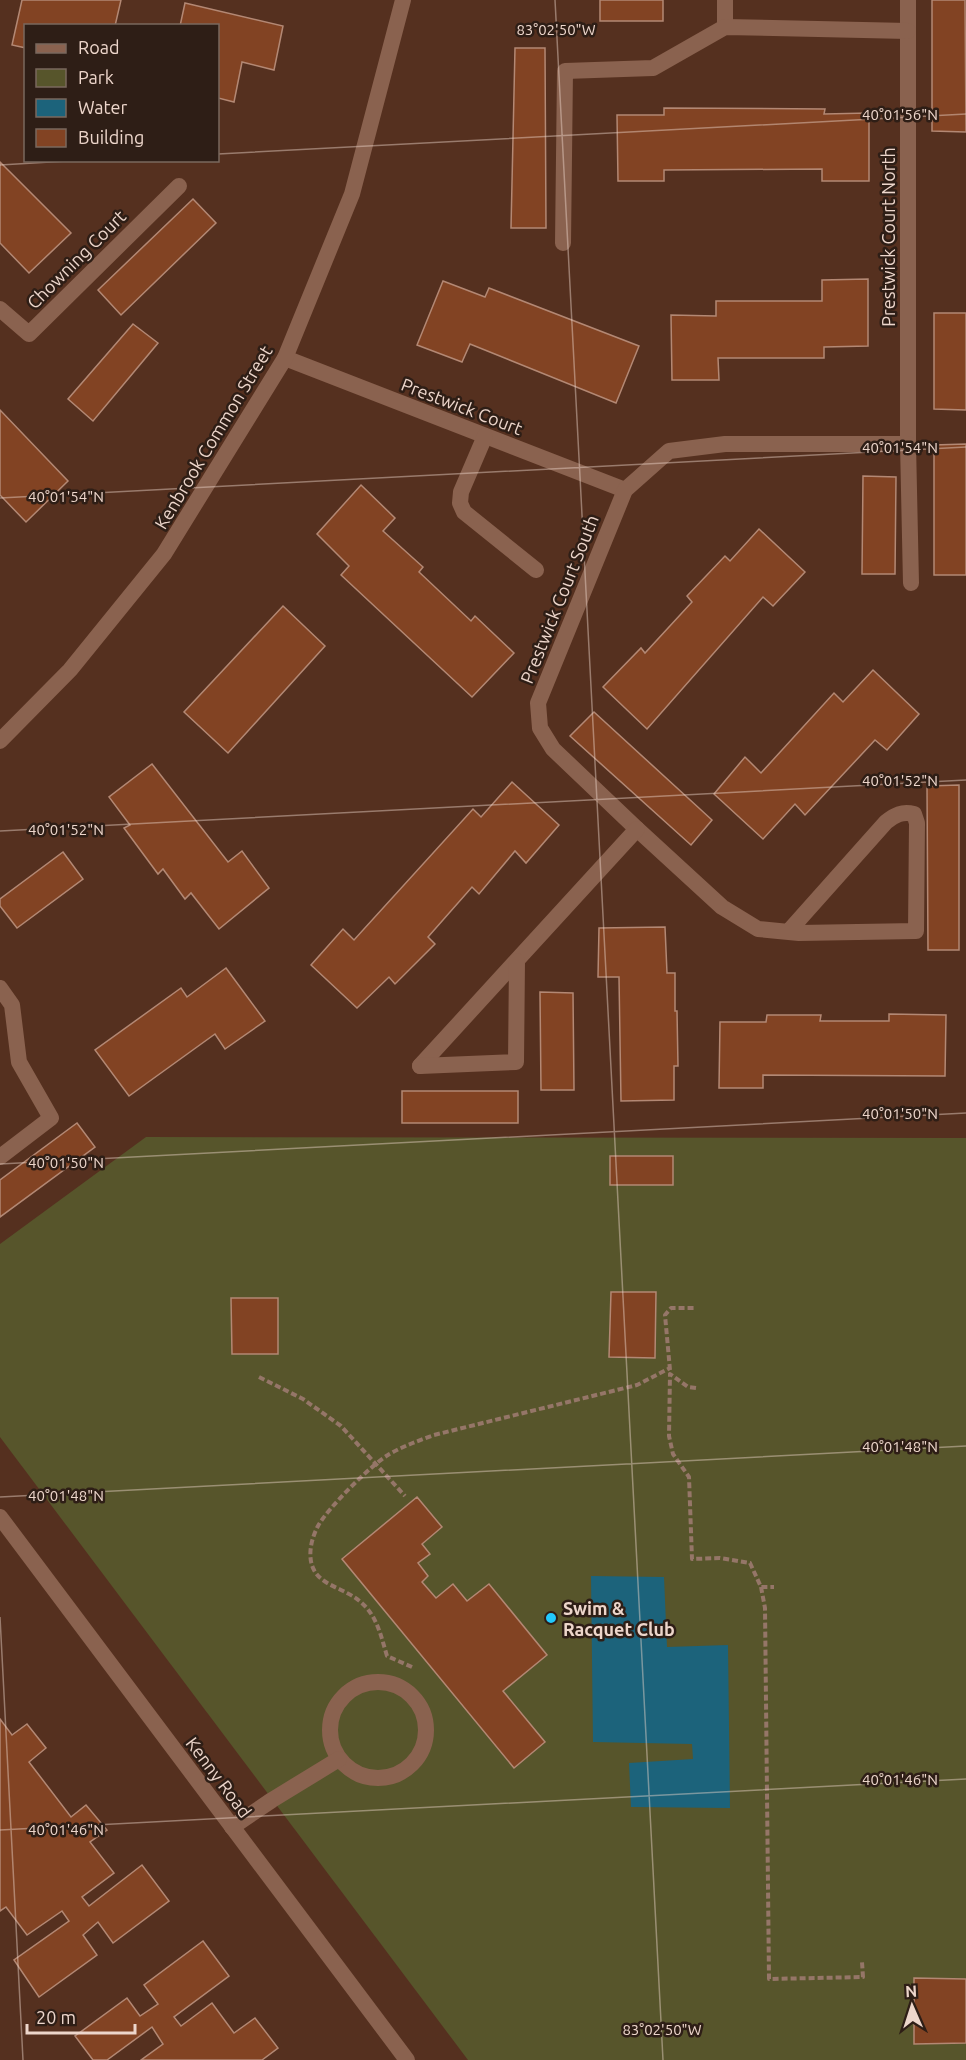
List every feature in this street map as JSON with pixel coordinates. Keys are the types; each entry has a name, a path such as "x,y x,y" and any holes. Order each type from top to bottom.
{"street":[{"name":"Kenbrook Common Street","path":"0,741 70,670 164,554 285,358 352,194 403,0"},
{"path":"725,0 726,27"},
{"name":"Prestwick Court North","path":"909,0 908,444 911,583"},
{"path":"563,243 565,71 652,68 726,27 908,31"},
{"name":"Chowning Court","path":"0,309 29,334 178,186"},
{"name":"Prestwick Court","path":"285,358 625,490"},
{"path":"485,436 461,492 460,503 464,512 536,570"},
{"path":"625,490 669,451 725,444 908,444"},
{"name":"Prestwick Court South","path":"625,490 538,703 540,728 553,749 637,830 722,907 758,929 788,932 916,931 917,823 914,814 908,812 897,814 886,822 788,932"},
{"path":"517,961 516,1062 420,1066 637,830"},
{"path":"0,988 12,1005 19,1062 51,1119 0,1157"},
{"name":"Kenny Road","path":"0,1517 407,2060"},
{"path":"372,1682 389,1683 405,1689 417,1701 424,1714 427,1729 425,1744 418,1758 408,1769 394,1777 379,1779 364,1777 350,1770 339,1759 332,1745 329,1728 342,1697 356,1687 372,1682"},
{"path":"232,1827 339,1759"}],"path":[{"path":"696,1308 670,1308 665,1315 670,1371 669,1436 673,1454 690,1477 692,1559 720,1558 750,1563 761,1587 765,1608 769,1979 863,1977 862,1962"},
{"path":"670,1371 688,1387 696,1388"},
{"path":"412,1667 387,1656 376,1619 350,1594 322,1580 314,1571 310,1560 310,1545 318,1525 337,1502 376,1464 409,1444 434,1435 637,1385 670,1371"},
{"path":"259,1377 303,1399 341,1426 405,1496"},
{"path":"761,1587 774,1587"}],"green space":[{"name":"Swim & Racquet Club","path":"146,1137 966,1138 966,2060 468,2060 0,1437 0,1244"}],"water":[{"path":"591,1576 664,1577 667,1647 728,1645 730,1808 631,1807 629,1763 693,1759 692,1744 593,1742"}],"building":[{"path":"22,0 121,0 115,24 24,24 24,48 12,45"},
{"path":"600,0 663,0 663,21 600,21"},
{"path":"932,0 965,0 966,132 932,131"},
{"path":"185,3 283,26 274,70 242,62 234,102 219,98 219,24 180,24"},
{"path":"515,48 545,48 546,228 511,228"},
{"path":"664,108 825,109 824,114 869,113 869,181 822,181 822,169 664,170 664,181 618,181 617,115 664,115"},
{"path":"0,162 71,233 29,273 0,243"},
{"path":"193,199 216,223 121,315 98,290"},
{"path":"868,279 868,346 824,347 824,358 718,358 719,380 672,380 671,315 716,316 716,301 822,301 822,280"},
{"path":"443,281 485,297 489,288 639,346 616,403 470,344 462,362 417,345"},
{"path":"934,313 966,313 966,410 934,409"},
{"path":"133,324 158,343 93,421 68,399"},
{"path":"0,410 68,481 26,522 0,495"},
{"path":"966,444 966,575 934,575 934,445"},
{"path":"863,476 896,477 895,574 862,574"},
{"path":"361,485 395,518 383,531 423,567 419,572 471,621 475,616 514,653 472,697 341,575 349,566 317,534"},
{"path":"759,529 805,572 773,606 763,597 647,729 603,687 641,648 645,653 692,602 687,596 725,556 730,561"},
{"path":"283,606 325,646 228,753 184,712"},
{"path":"873,670 919,714 887,750 875,740 805,815 795,804 763,839 714,794 745,757 761,773 834,693 843,702"},
{"path":"594,712 712,820 691,845 570,736"},
{"path":"152,764 228,862 242,851 269,888 219,929 191,893 185,899 163,869 158,874 124,828 130,825 109,797"},
{"path":"512,782 559,825 526,863 515,851 479,894 472,887 428,937 435,944 395,984 389,977 357,1008 311,965 343,929 354,940 473,809 481,817"},
{"path":"959,785 959,950 928,950 927,786"},
{"path":"63,852 83,879 17,928 0,906 0,899"},
{"path":"665,927 667,973 675,973 675,1011 677,1011 678,1066 674,1066 674,1100 621,1101 619,977 598,977 599,928"},
{"path":"226,968 265,1021 225,1049 215,1034 129,1096 95,1050 181,988 187,997"},
{"path":"540,992 573,993 574,1090 541,1090"},
{"path":"889,1014 946,1015 945,1076 763,1075 763,1088 719,1088 720,1022 766,1022 767,1015 821,1015 820,1021 889,1021"},
{"path":"402,1091 518,1091 518,1123 402,1123"},
{"path":"77,1123 95,1147 0,1217 0,1180"},
{"path":"610,1156 673,1156 673,1185 610,1185"},
{"path":"611,1292 656,1292 655,1358 609,1357"},
{"path":"231,1298 278,1298 278,1354 232,1354"},
{"path":"417,1497 442,1527 422,1544 430,1554 418,1563 428,1576 422,1582 436,1598 453,1584 467,1601 489,1584 547,1655 503,1691 545,1742 514,1768 342,1559"},
{"path":"0,1719 12,1735 27,1724 46,1748 29,1762 71,1817 86,1805 107,1830 90,1842 114,1873 82,1897 89,1906 142,1865 169,1901 113,1943 98,1922 83,1935 97,1955 39,1997 14,1960 69,1921 62,1911 27,1935 6,1907 0,1911"},
{"path":"203,1941 229,1976 174,2017 181,2026 212,2003 234,2033 255,2018 278,2048 262,2060 141,2060 163,2044 152,2027 107,2060 93,2060 75,2036 127,1998 140,2016 158,2004 144,1985"},
{"path":"914,1978 966,1979 966,2043 914,2044"}],"place":[{"name":"Swim & Racquet Club","path":"551,1618"}]}
